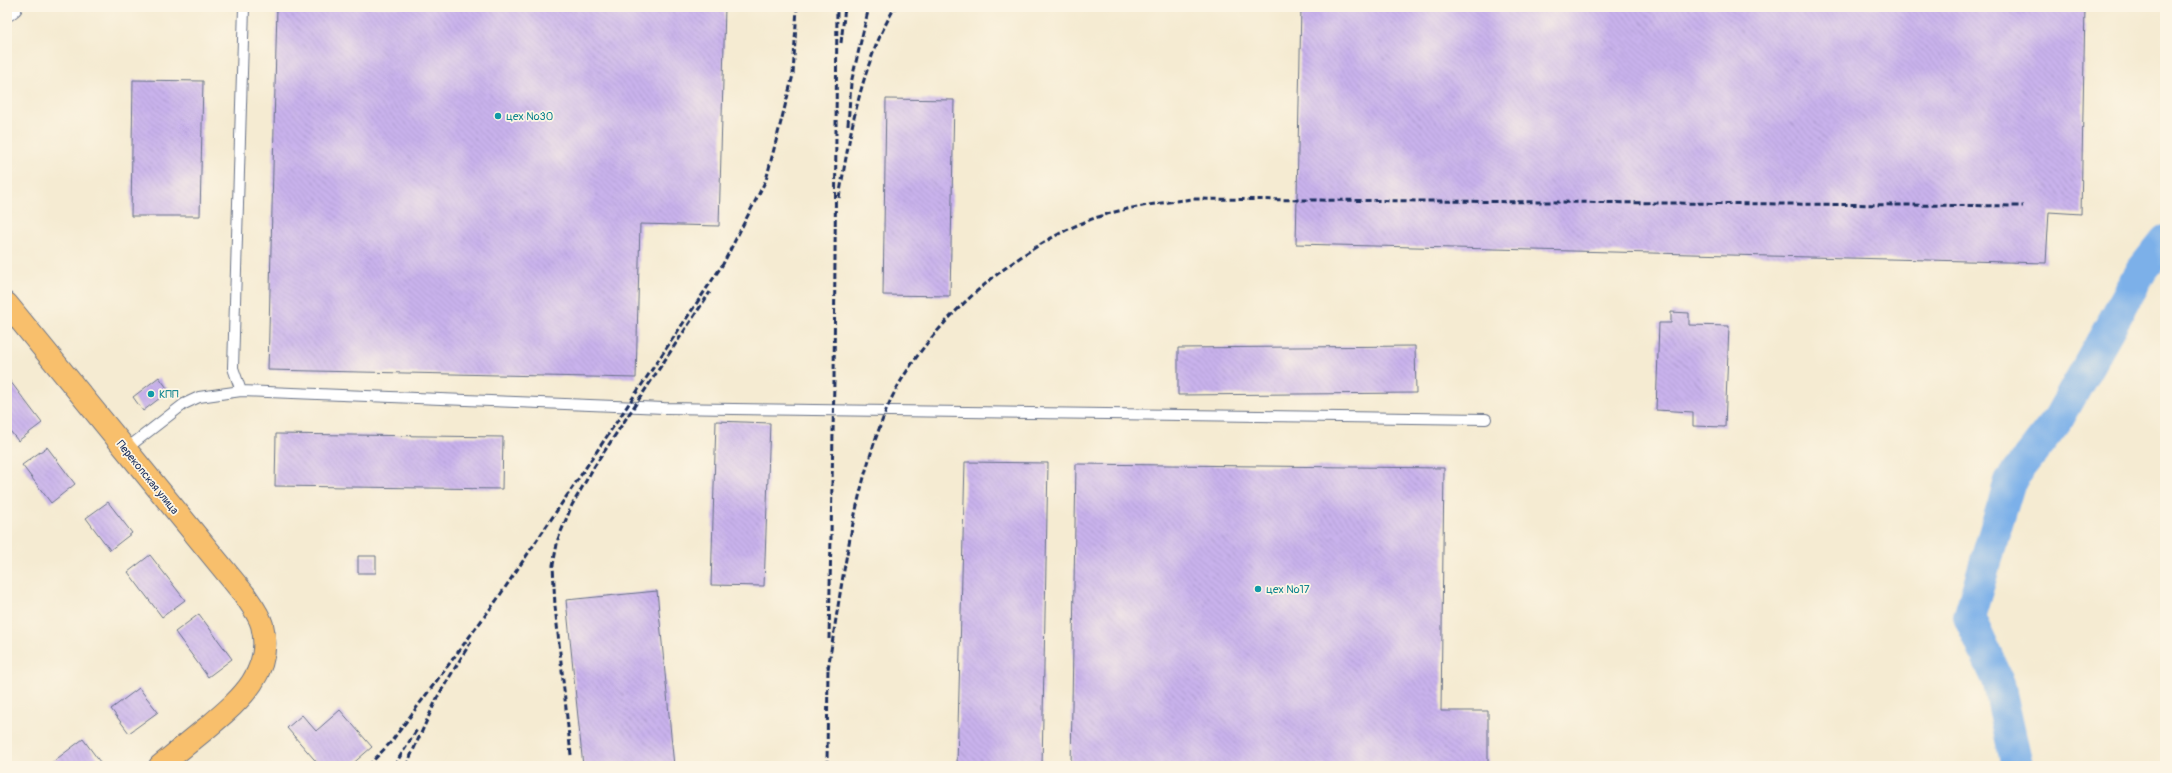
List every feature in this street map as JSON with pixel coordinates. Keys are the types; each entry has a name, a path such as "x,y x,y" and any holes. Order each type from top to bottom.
{"main road":[{"name":"Перекопская улица","path":"7,304 126,449 254,609 262,624 265,646 263,660 253,682 239,701 160,766"}],"street":[{"path":"7,11 12,7"}],"lane":[{"path":"241,391 233,368 244,7"},
{"path":"126,449 184,404 199,397 241,391 664,408 1486,419"}],"building":[{"name":"цех №30","path":"277,7 725,7 719,226 640,224 636,378 268,370"},
{"path":"1301,7 2085,7 2081,214 2049,212 2046,263 1296,244"},
{"path":"133,80 203,81 200,216 131,216"},
{"path":"886,99 954,100 950,296 883,295"},
{"path":"1671,312 1689,313 1689,325 1729,326 1725,427 1693,426 1693,412 1656,410 1659,323 1671,323"},
{"path":"1415,346 1416,393 1178,395 1178,348"},
{"path":"7,377 42,423 18,441 7,427"},
{"name":"КПП","path":"159,377 169,391 143,411 133,397"},
{"path":"716,421 770,423 764,586 711,585"},
{"path":"276,434 503,437 502,489 275,486"},
{"path":"47,447 75,484 51,503 22,465"},
{"path":"965,462 1048,463 1042,766 957,766"},
{"name":"цех №17","path":"1076,464 1444,468 1441,711 1488,711 1488,766 1071,766"},
{"path":"108,502 132,533 110,550 86,518"},
{"path":"150,555 185,600 162,617 128,572"},
{"path":"358,556 376,556 376,573 358,573"},
{"path":"657,591 674,766 583,766 566,600"},
{"path":"199,614 232,659 208,677 175,632"},
{"path":"139,688 158,712 129,733 111,709"},
{"path":"340,710 372,747 350,766 320,766 287,728 302,715 316,731"},
{"path":"83,739 100,762 95,766 52,766 50,764"}],"waterway":[{"path":"2017,766 1998,680 1969,617 2010,481 2057,421 2142,270 2165,241"}],"railway":[{"path":"368,766 391,742 496,601 723,264 766,180 793,75 797,7"},
{"path":"829,639 834,381 837,7"},
{"path":"841,43 845,7"},
{"path":"848,125 851,83 869,7"},
{"path":"839,198 858,100 865,76 873,52 895,7"},
{"path":"828,669 850,536 866,469 888,406 903,377 924,348 948,320 975,293 1004,269 1034,248 1065,231 1095,218 1131,208 1192,199 2023,206"},
{"path":"571,755 555,606 553,565 558,539 572,505 594,467 710,292"},
{"path":"406,766 438,696 472,640"},
{"path":"827,766 828,665"},
{"path":"394,766 418,728"}],"place":[{"name":"цех №30","path":"498,116"},
{"name":"КПП","path":"151,394"},
{"name":"цех №17","path":"1258,589"}]}
